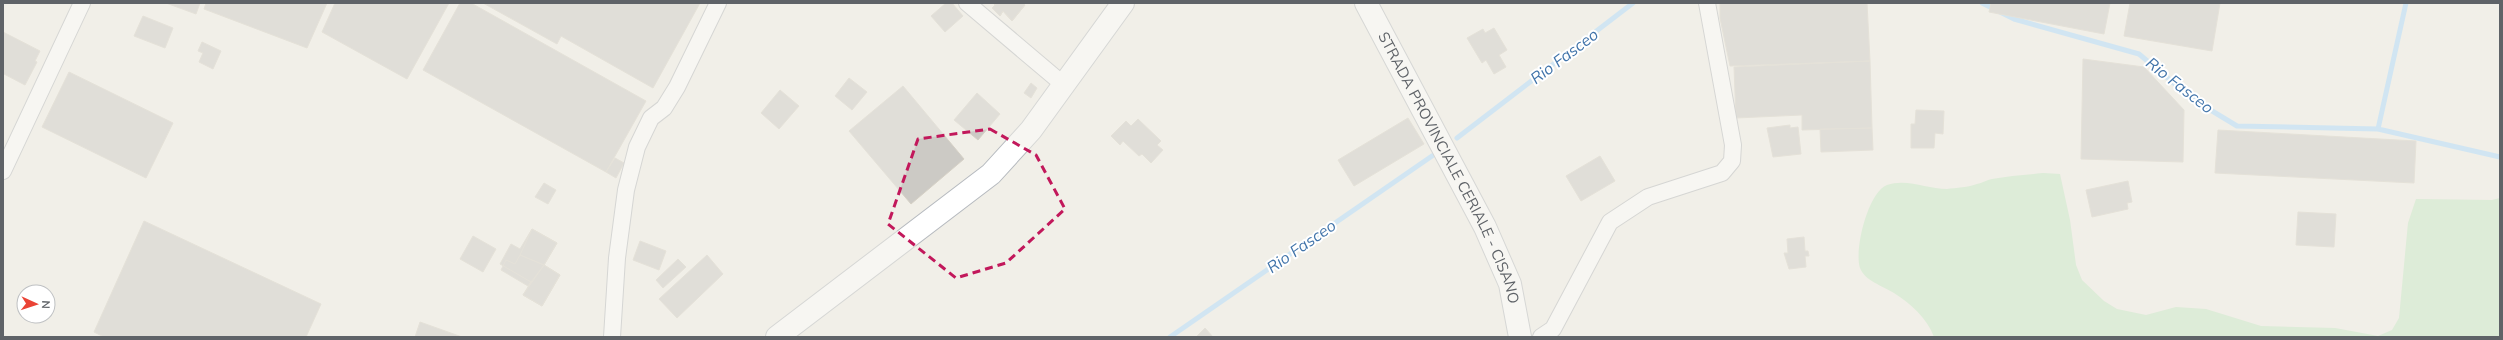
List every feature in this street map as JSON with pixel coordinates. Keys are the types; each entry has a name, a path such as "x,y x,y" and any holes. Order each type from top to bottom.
{"street":[{"path":"3,171 82,3"},
{"path":"612,337 617,258 626,190 637,147 651,118 664,108 677,87 718,3"},
{"path":"967,3 1064,85"},
{"path":"777,337 991,174 1031,130 1123,3"},
{"name":"STRADA PROVINCIALE CERIALE - CISANO","path":"1366,3 1485,226 1510,284 1520,337"},
{"path":"1541,337 1553,329 1610,222 1648,197 1722,173 1732,161 1733,145 1707,3"}],"highlighted area":[{"path":"990,129 1036,155 1065,209 1006,263 956,278 888,224 918,139"}],"green space":[{"path":"2043,173 2060,174 2070,220 2076,265 2082,280 2104,301 2117,309 2146,315 2176,307 2206,309 2261,326 2335,328 2378,336 2392,330 2399,318 2408,223 2416,199 2492,200 2500,198 2500,337 1934,337 1923,318 1912,307 1894,293 1870,280 1862,273 1859,260 1859,248 1864,222 1874,198 1880,190 1887,185 1894,183 1910,183 1947,189 1970,186 1990,179"}],"building":[{"path":"166,3 200,3 196,14"},
{"path":"206,3 327,3 307,48 204,9"},
{"path":"335,3 449,3 407,79 322,32"},
{"path":"460,3 471,3 646,101 606,172 423,70"},
{"path":"483,3 700,3 653,88 561,36 557,44"},
{"path":"946,3 952,3 963,16 945,32 931,16"},
{"path":"993,3 1023,3 1025,5 1012,21 1003,11 1000,16 992,8 995,5"},
{"path":"997,3 1023,3 1025,5 1012,21 1003,11 1000,16 992,8"},
{"path":"1720,3 1867,3 1870,61 1730,66 1720,18"},
{"path":"1991,3 2110,3 2104,34 1989,12"},
{"path":"2130,3 2220,3 2212,51 2124,36"},
{"path":"143,16 173,28 165,48 134,36"},
{"path":"1494,28 1507,50 1499,55 1506,67 1494,74 1486,60 1482,63 1467,38 1483,29 1485,33"},
{"path":"3,32 40,51 35,61 37,62 25,85 4,74 3,76"},
{"path":"202,42 221,51 213,69 199,62 203,53 198,51"},
{"path":"2083,59 2144,67 2184,110 2183,162 2081,159"},
{"path":"1870,61 1872,128 1802,130 1802,115 1736,118 1734,67"},
{"path":"69,72 173,123 146,178 42,127"},
{"path":"849,78 867,92 852,110 835,96"},
{"path":"1031,83 1037,88 1031,98 1024,93"},
{"path":"903,86 964,159 911,204 849,131"},
{"path":"780,90 799,106 779,129 761,113"},
{"path":"977,93 1000,114 978,140 954,120"},
{"path":"1916,110 1944,111 1943,134 1935,133 1934,148 1911,148 1911,124 1915,124"},
{"path":"1408,118 1424,144 1354,186 1338,160"},
{"path":"1138,119 1161,141 1157,145 1163,150 1151,163 1142,154 1139,156 1123,141 1120,145 1111,136 1126,121 1131,126"},
{"path":"1790,125 1790,128 1798,127 1801,154 1773,157 1767,128"},
{"path":"1872,128 1873,150 1821,152 1820,129"},
{"path":"2218,130 2416,141 2414,183 2215,173"},
{"path":"1600,156 1615,181 1581,201 1566,176"},
{"path":"615,158 624,163 616,178 606,172"},
{"path":"2128,181 2132,202 2127,203 2128,209 2092,217 2086,190"},
{"path":"544,183 556,190 548,204 535,197"},
{"path":"2298,212 2336,214 2334,247 2296,245"},
{"path":"144,221 321,304 306,337 104,337 94,332"},
{"path":"532,229 557,243 544,265 560,275 542,306 523,295 531,282 500,264 511,244 520,249"},
{"path":"532,229 557,243 544,265 520,255"},
{"path":"473,236 496,249 483,272 460,259"},
{"path":"1804,237 1805,251 1808,251 1809,256 1805,256 1806,267 1789,269 1784,253 1788,253 1787,239"},
{"path":"640,241 666,251 659,270 633,260"},
{"path":"520,255 544,265 528,286 501,270 506,260 515,264"},
{"path":"707,255 723,274 677,318 659,299"},
{"path":"678,259 686,267 663,288 656,280"},
{"path":"544,265 560,275 542,306 523,295"},
{"path":"420,322 462,337 415,337"},
{"path":"1205,328 1213,337 1196,337"}],"waterway":[{"name":"Rio Fasceo","path":"1457,138 1633,3"},
{"name":"Rio Fasceo","path":"1982,3 2014,19 2139,54 2194,100 2237,126 2378,129 2500,157"},
{"path":"2378,129 2406,3"},
{"name":"Rio Fasceo","path":"1170,337 1432,156"}]}
